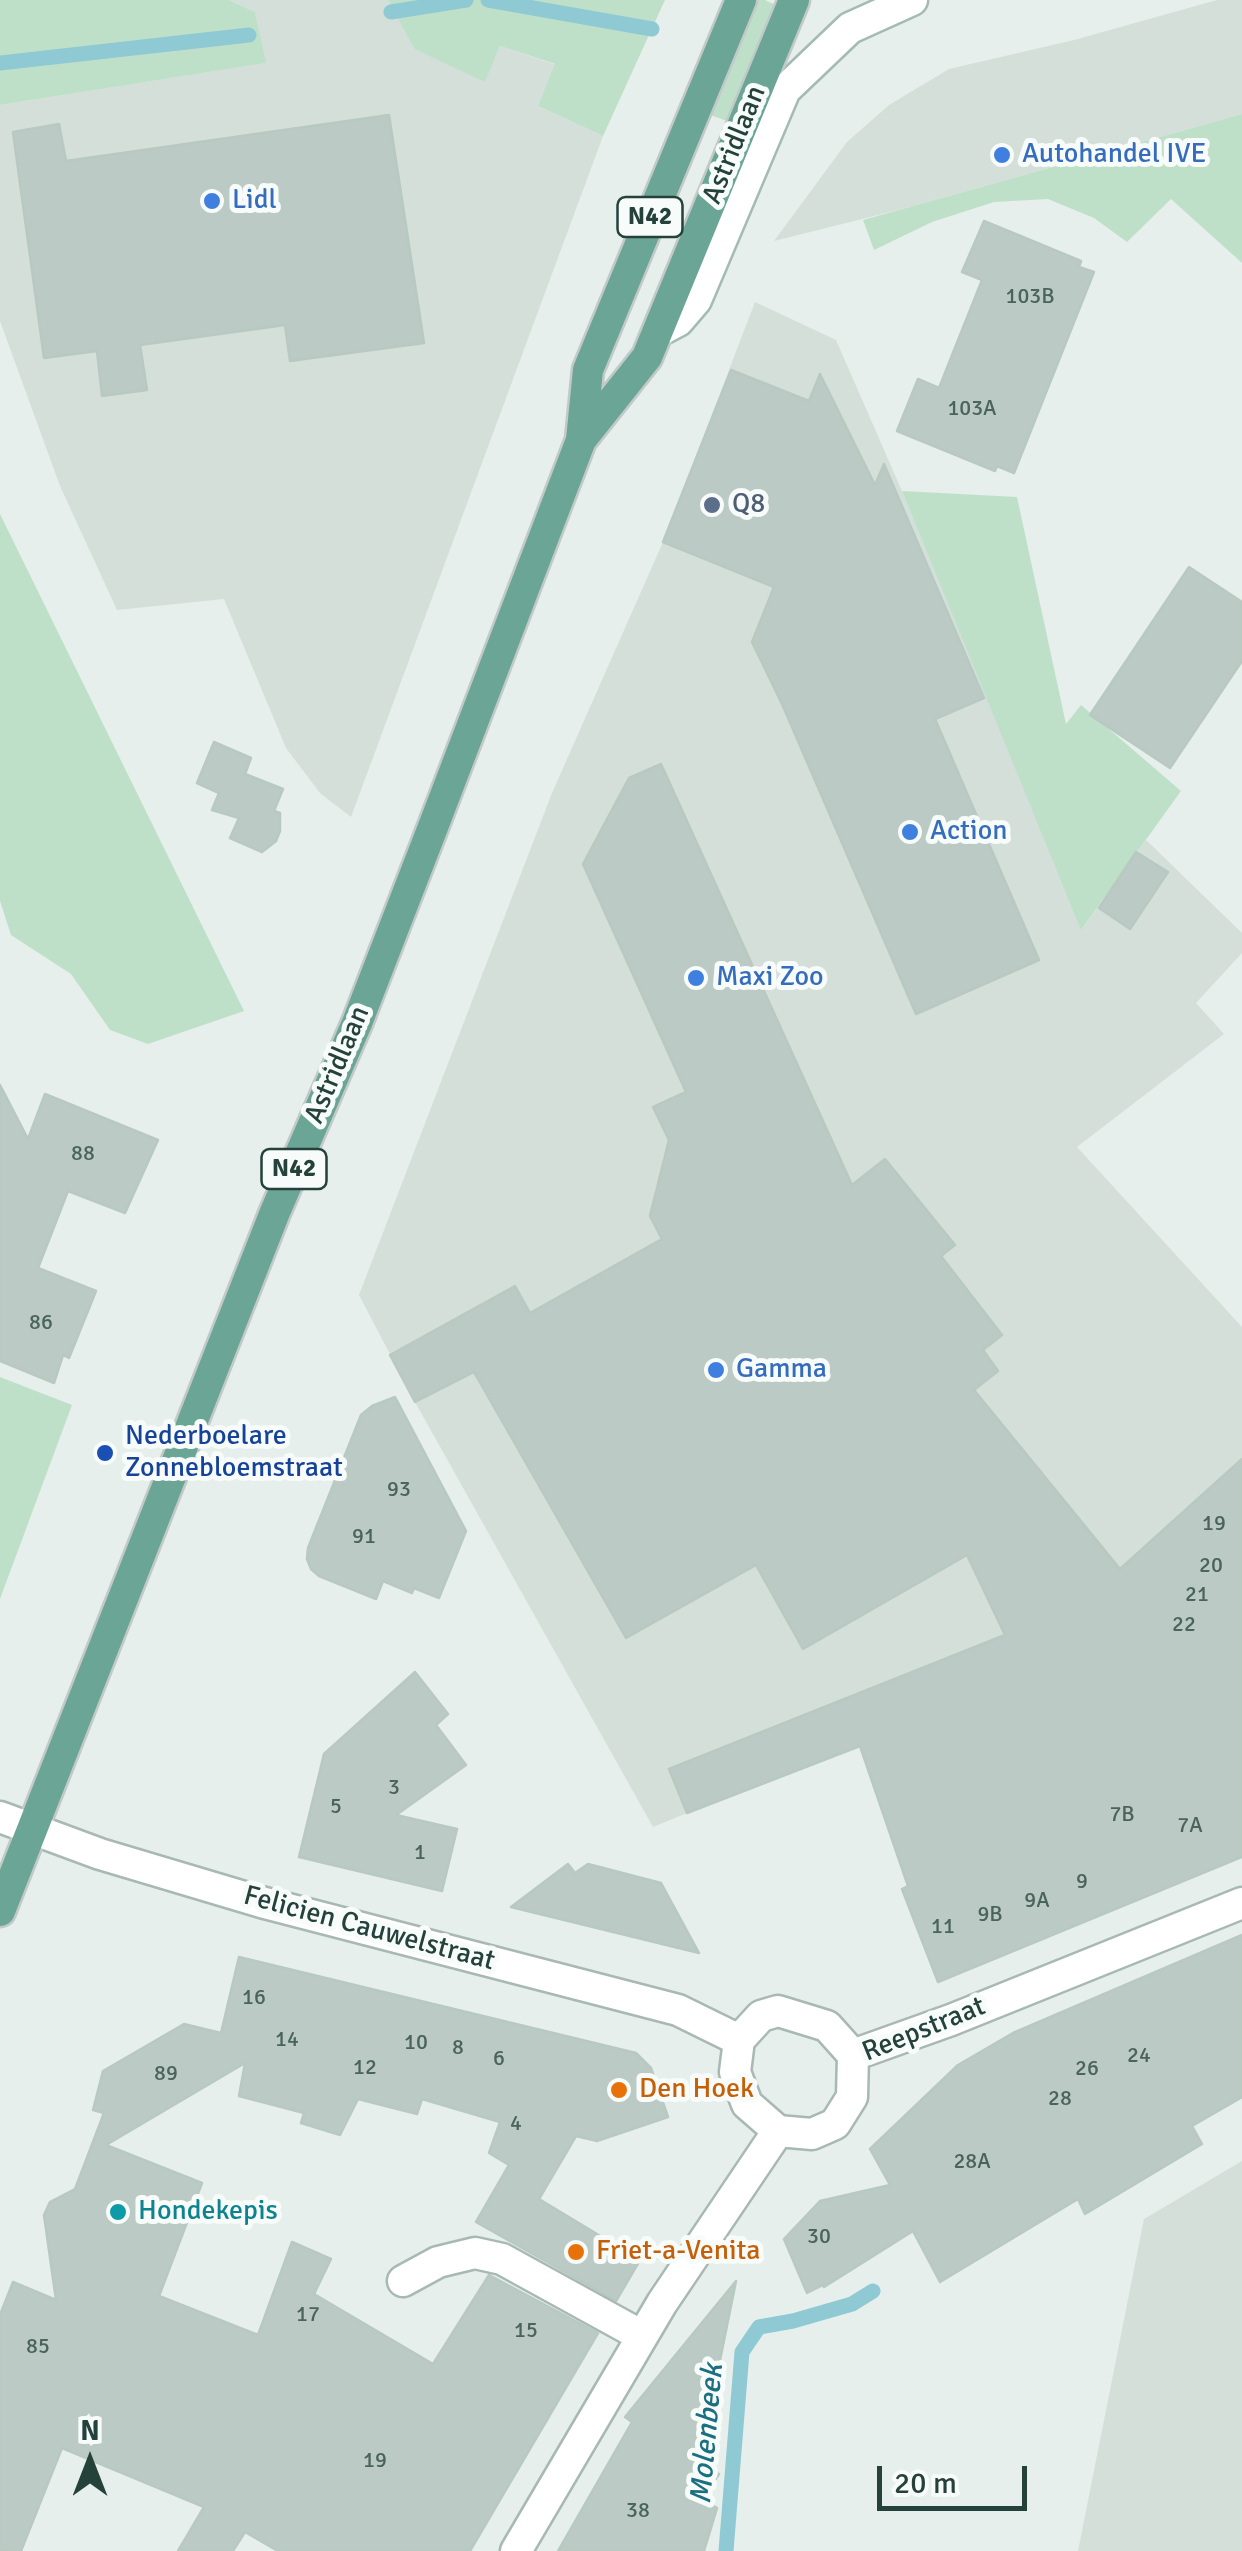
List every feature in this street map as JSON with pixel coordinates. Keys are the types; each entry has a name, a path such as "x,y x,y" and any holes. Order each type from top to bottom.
{"main road":[{"name":"Astridlaan","path":"0,1910 275,1212 357,1023 581,440 588,370 741,0"},
{"name":"Astridlaan","path":"581,440 647,357 794,0"}],"street":[{"path":"659,332 678,322 696,300 785,90 850,28 912,0"},
{"name":"Felicien Cauwelstraat","path":"0,1816 100,1854 261,1902 678,2010 739,2040"},
{"name":"Reepstraat","path":"778,2131 812,2134 835,2124 852,2097 852,2054 951,2020 1242,1903"},
{"path":"516,2551 642,2336 778,2131 747,2104 735,2072 739,2040 762,2016 778,2012 827,2026 852,2054"},
{"path":"403,2280 438,2262 475,2253 502,2259 642,2336"}],"shaded area":[{"path":"229,0 388,0 414,49 485,81 500,46 556,65 538,106 603,136 351,817 320,793 286,748 224,599 117,610 60,486 0,321 0,105 265,63 255,12"},
{"path":"1217,0 1242,0 1242,114 774,241 847,142 889,105 949,69 1074,40"},
{"path":"755,302 836,340 1082,929 1146,840 1242,933 1242,953 1196,1003 1224,1034 1077,1147 1242,1327 1242,1459 1121,1569 1053,1615 670,1769 687,1813 653,1827 359,1295 552,793 663,542"},
{"path":"1242,2161 1242,2551 1078,2551 1144,2219"}],"green space":[{"path":"0,0 229,0 255,12 266,63 0,105"},
{"path":"388,0 665,0 603,136 538,106 555,64 500,46 485,82 414,49"},
{"path":"749,0 765,0 778,6 727,121 702,112"},
{"path":"1242,114 1242,263 1171,199 1127,242 1094,218 1048,199 994,202 932,222 874,250 863,220"},
{"path":"902,491 1017,497 1066,724 1081,705 1181,791 1081,930"},
{"path":"0,514 244,1011 148,1044 110,1030 71,974 11,935 0,901"},
{"path":"0,1377 72,1405 0,1599"}],"building":[{"name":"Lidl","path":"389,115 424,343 290,361 285,325 140,345 147,390 102,396 97,351 44,358 13,132 59,124 66,161"},
{"path":"984,221 1081,261 1079,267 1094,272 1014,473 997,466 995,471 897,431 918,379 939,388 982,280 962,272"},
{"name":"Action","path":"731,370 809,401 820,374 875,485 884,464 984,698 935,719 1039,960 916,1014 752,642 774,587 663,542"},
{"path":"1189,567 1242,602 1242,661 1170,768 1090,715"},
{"path":"214,742 251,758 245,774 283,789 274,811 280,813 280,831 276,841 262,852 230,838 239,818 212,810 219,793 197,783"},
{"path":"661,764 852,1185 885,1159 955,1245 941,1256 1002,1335 983,1350 998,1371 974,1390 1120,1569 1242,1459 1242,1857 938,1982 902,1889 908,1886 860,1746 687,1813 669,1769 1005,1635 967,1555 803,1649 756,1565 626,1638 474,1372 415,1402 390,1355 515,1286 530,1313 662,1239 650,1216 669,1140 653,1107 686,1092 583,864 629,778"},
{"path":"1136,852 1168,872 1130,929 1099,908"},
{"path":"0,1085 28,1139 45,1094 158,1140 125,1213 68,1191 38,1268 96,1291 69,1358 63,1355 54,1383 0,1361"},
{"path":"395,1397 466,1531 439,1598 414,1588 412,1593 383,1581 376,1599 319,1576 307,1559 361,1415"},
{"path":"415,1672 448,1714 436,1725 466,1765 396,1815 457,1829 442,1891 299,1857 324,1754"},
{"path":"568,1864 575,1873 588,1864 661,1883 699,1953 511,1907"},
{"path":"1242,1935 1242,2097 1192,2126 1202,2144 1085,2214 1078,2199 940,2282 913,2231 824,2287 807,2293 784,2239 820,2201 890,2185 870,2149 958,2065 1013,2033"},
{"path":"239,1957 636,2053 651,2068 668,2117 597,2141 576,2136 539,2199 640,2260 616,2301 476,2222 509,2165 489,2153 500,2122 422,2099 417,2114 358,2099 340,2135 301,2123 304,2113 239,2096 245,2063 106,2145 202,2183 159,2296 258,2335 292,2242 331,2259 314,2294 433,2364 489,2275 598,2333 470,2551 278,2551 245,2532 233,2551 178,2551 204,2507 62,2448 21,2551 0,2551 0,2315 13,2282 56,2300 44,2215 50,2202 75,2189 104,2113 93,2110 103,2071 184,2024 221,2033"},
{"path":"736,2281 699,2464 719,2474 702,2499 717,2508 704,2551 558,2551 632,2422 625,2417"}],"waterway":[{"path":"391,12 466,0"},
{"path":"488,0 652,29"},
{"path":"0,63 249,35"},
{"name":"Molenbeek","path":"726,2551 742,2352 759,2327 852,2304 873,2291"}],"place":[{"name":"Autohandel IVE","path":"1002,155"},
{"name":"Lidl","path":"212,201"},
{"name":"Q8","path":"712,505"},
{"name":"Action","path":"910,832"},
{"name":"Maxi Zoo","path":"696,978"},
{"name":"Gamma","path":"716,1370"},
{"name":"Nederboelare Zonnebloemstraat","path":"105,1453"},
{"name":"Den Hoek","path":"619,2090"},
{"name":"Hondekepis","path":"118,2212"},
{"name":"Friet-a-Venita","path":"576,2252"}]}
